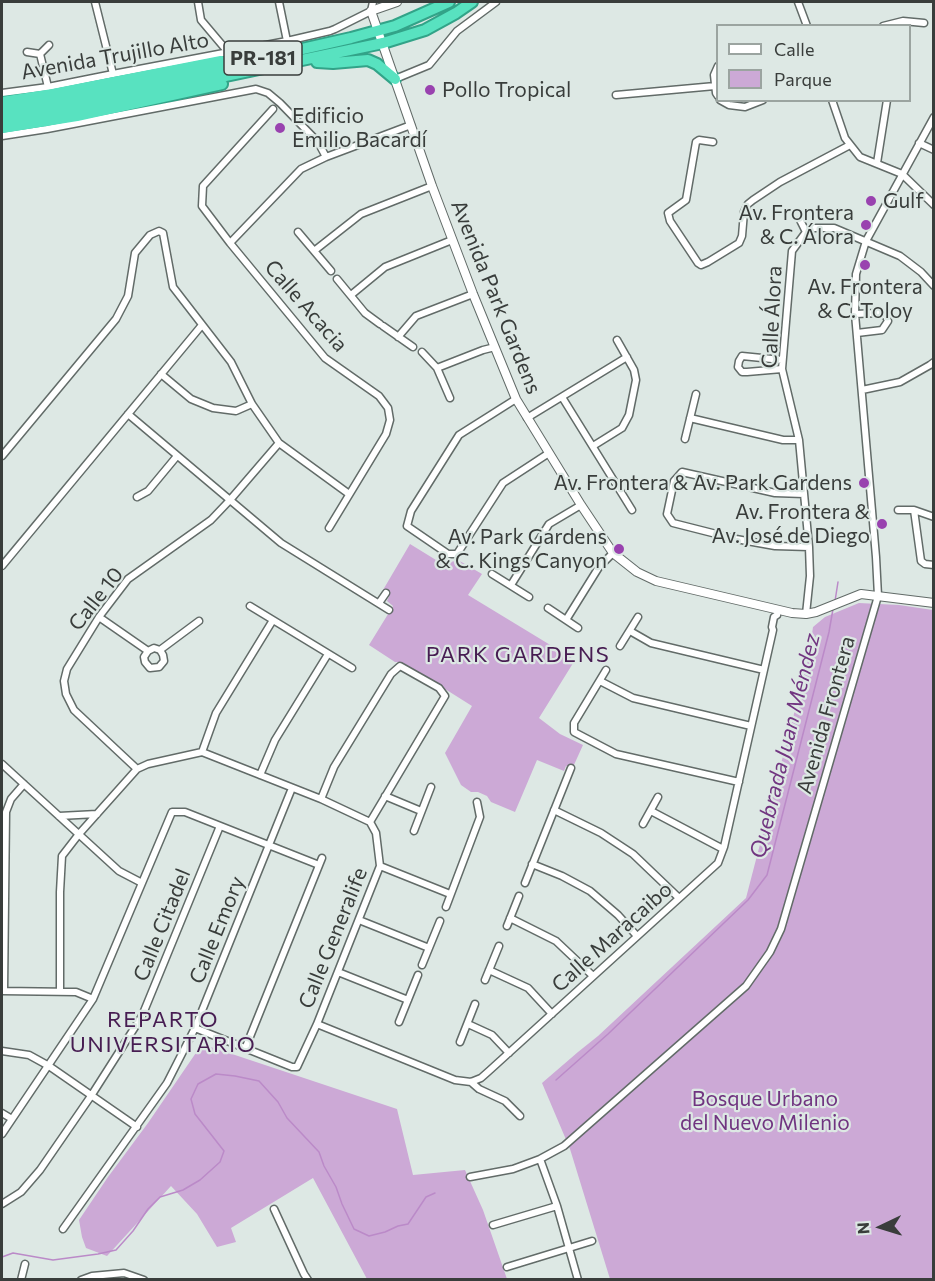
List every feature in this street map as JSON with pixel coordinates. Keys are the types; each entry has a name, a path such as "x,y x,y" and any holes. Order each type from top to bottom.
{"highway":[{"name":"PR-181","path":"2,120 55,111 379,31 449,2"},
{"name":"PR-181","path":"2,112 269,67 383,43 424,30 472,2"},
{"path":"2,102 232,59 319,40 351,38"},
{"path":"302,61 333,63 368,60 377,64 395,79"},
{"path":"2,128 78,116 143,102 241,79 269,67"}],"street":[{"path":"95,2 113,74"},
{"path":"198,2 201,20 228,52"},
{"path":"279,2 287,40"},
{"path":"371,11 374,2"},
{"path":"371,11 397,2"},
{"path":"395,79 429,65 457,31 496,2"},
{"path":"798,2 806,24"},
{"name":"Avenida Trujillo Alto","path":"2,93 48,87 287,40 335,29 371,11"},
{"name":"Avenida Park Gardens","path":"371,11 452,240 516,399 613,553 637,572 656,581 778,612 806,614 861,594 933,603"},
{"path":"892,24 903,21 924,23"},
{"path":"40,54 50,45"},
{"path":"27,52 40,54"},
{"path":"40,54 48,87"},
{"path":"716,69 714,75 716,92"},
{"path":"616,94 715,87"},
{"path":"2,136 256,89 268,93 279,103 318,142 326,157"},
{"path":"724,102 745,107 758,102"},
{"path":"833,102 845,138 861,157 902,174 933,205"},
{"path":"877,163 887,102"},
{"name":"Calle Acacia","path":"273,109 203,186 202,206 325,358 379,396 388,408 390,420 386,434 329,528"},
{"name":"Avenida Frontera","path":"470,1177 513,1169 540,1159 564,1146 746,986 770,952 781,929 878,596 856,333 856,274 866,241 933,117"},
{"path":"230,243 301,170 326,157 411,125"},
{"path":"713,142 699,140 696,142 686,200 668,213 670,221 701,265 739,243 742,236 744,212 748,204 780,182 850,145"},
{"path":"919,143 933,150"},
{"path":"314,251 361,214 432,186"},
{"path":"800,220 806,232 814,228 834,228 900,256 921,272 933,286"},
{"path":"2,456 116,319 128,296 135,253 150,235 159,231 163,233 172,287 231,362 252,404 279,443 350,494"},
{"path":"298,232 331,272"},
{"name":"Calle Álora","path":"806,232 792,251 782,360 782,369 799,440 809,547 810,576 806,614"},
{"path":"351,295 385,267 452,240"},
{"path":"337,279 366,313 413,347"},
{"path":"398,337 416,316 473,294"},
{"path":"855,314 879,313 886,316 888,321 882,330 856,333"},
{"path":"2,563 202,325"},
{"path":"593,446 622,428 629,416 636,380 634,370 617,340"},
{"path":"437,368 495,347"},
{"path":"422,352 437,368 450,398"},
{"path":"782,360 742,356 738,367 742,372 782,369"},
{"path":"527,418 627,357"},
{"path":"862,390 900,382 933,362"},
{"path":"161,374 191,399 213,408 236,411 252,404"},
{"path":"685,439 696,394"},
{"path":"562,397 632,510"},
{"path":"516,399 459,435 411,511 406,526 448,554 457,554 503,483 549,453"},
{"path":"128,414 280,543 389,610"},
{"path":"690,418 783,440 799,440"},
{"name":"Calle 10","path":"137,769 74,710 66,694 64,681 67,669 99,617 128,579 211,520 279,443"},
{"path":"137,497 148,491 177,456"},
{"path":"804,494 775,493 682,472 674,481 667,514 673,524 775,546 809,547"},
{"path":"511,585 549,524 581,505"},
{"path":"898,510 914,510 933,516"},
{"path":"914,510 921,561 932,565"},
{"path":"566,620 599,567 613,553"},
{"path":"492,574 529,597"},
{"path":"380,603 386,593"},
{"path":"250,606 352,668"},
{"path":"548,608 578,628"},
{"name":"Calle Maracaibo","path":"471,1082 481,1078 718,862 723,849 778,612"},
{"path":"99,617 148,651"},
{"path":"620,646 638,617"},
{"path":"202,752 216,713 273,620"},
{"path":"160,650 199,621"},
{"path":"630,630 651,643 764,670"},
{"path":"154,648 160,650 164,661 159,667 150,668 144,657 154,648"},
{"path":"260,775 275,740 328,654"},
{"path":"60,991 62,856 137,769 148,764 202,752 370,822 445,696 439,688 400,666 391,674 334,767 321,800"},
{"path":"606,670 574,723 574,732 616,754 739,782"},
{"path":"600,681 633,698 752,726"},
{"path":"2,764 119,871 142,883"},
{"path":"525,883 571,768"},
{"path":"24,784 11,799 6,812 3,991 76,992 93,999"},
{"path":"414,831 431,787"},
{"name":"Calle Emory","path":"63,1229 167,1083 195,1028 292,788"},
{"path":"385,796 421,811"},
{"path":"643,824 658,797"},
{"path":"446,907 480,817 477,802"},
{"path":"554,810 601,832 633,854 679,898"},
{"path":"651,811 723,849"},
{"path":"2,1134 93,999 172,812 185,812 268,845 321,862 245,1049 195,1028"},
{"path":"59,816 96,814"},
{"name":"Calle Generalife","path":"245,1049 292,1067 297,1066 317,1024 380,866 376,833 370,822"},
{"name":"Calle Citadel","path":"2,1204 21,1192 40,1170 142,1016 220,826"},
{"path":"532,864 590,891 618,915 637,936"},
{"path":"380,866 450,894"},
{"path":"507,926 519,896"},
{"path":"510,918 556,941 593,976"},
{"path":"359,920 429,948"},
{"path":"422,965 440,921"},
{"path":"485,980 499,946"},
{"path":"489,970 528,988 552,1014"},
{"path":"338,972 408,1000"},
{"path":"399,1022 418,975"},
{"path":"460,1042 475,1004"},
{"path":"317,1024 455,1080 471,1082 479,1089 505,1101 520,1116"},
{"path":"468,1024 492,1035 509,1053"},
{"path":"2,1052 29,1055 49,1066 136,1127"},
{"path":"2,1113 12,1119"},
{"path":"540,1159 578,1280"},
{"path":"494,1225 556,1206"},
{"path":"274,1209 308,1280"},
{"path":"507,1267 592,1241"},
{"path":"21,1280 25,1264"},
{"path":"81,1280 92,1276 124,1273 144,1280"}],"green space":[{"path":"410,544 436,560 439,556 451,562 458,560 482,574 468,595 575,660 539,718 560,734 583,745 573,767 566,766 564,771 537,760 515,812 461,785 445,753 472,706 369,645 393,606 387,601 390,594 383,590"},
{"name":"Bosque Urbano del Nuevo Milenio","path":"859,603 933,610 933,1279 610,1279 570,1149 542,1083 598,1036 746,898 809,656 813,627 825,617"},
{"path":"202,1044 397,1109 413,1175 465,1170 483,1210 507,1279 367,1279 313,1178 231,1228 236,1242 217,1247 197,1214 171,1186 107,1256 86,1248 79,1220"}],"waterway":[{"name":"Quebrada Juan Méndez","path":"835,601 838,582"},
{"name":"Quebrada Juan Méndez","path":"556,1080 608,1034 748,900 767,875 833,609"},
{"name":"Quebrada Juan Méndez","path":"2,1257 13,1253 53,1260 116,1250 160,1197 183,1190 200,1180 220,1162 224,1151 195,1114 191,1099 198,1084 216,1074 259,1081 278,1102 287,1118 319,1152 354,1229 369,1236 408,1224 426,1197 435,1193"}],"place":[{"name":"Pollo Tropical","path":"430,90"},
{"name":"Edificio Emilio Bacardí","path":"280,128"},
{"name":"Gulf","path":"871,201"},
{"name":"Av. Frontera & C. Álora","path":"866,225"},
{"name":"Av. Frontera & C. Toloy","path":"865,265"},
{"name":"Av. Frontera & Av. Park Gardens","path":"864,483"},
{"name":"Av. Frontera & Av. José de Diego","path":"882,524"},
{"name":"Av. Park Gardens & C. Kings Canyon","path":"619,549"}],"district":[{"name":"PARK GARDENS","path":"518,655"},
{"name":"REPARTO UNIVERSITARIO","path":"163,1032"}]}
